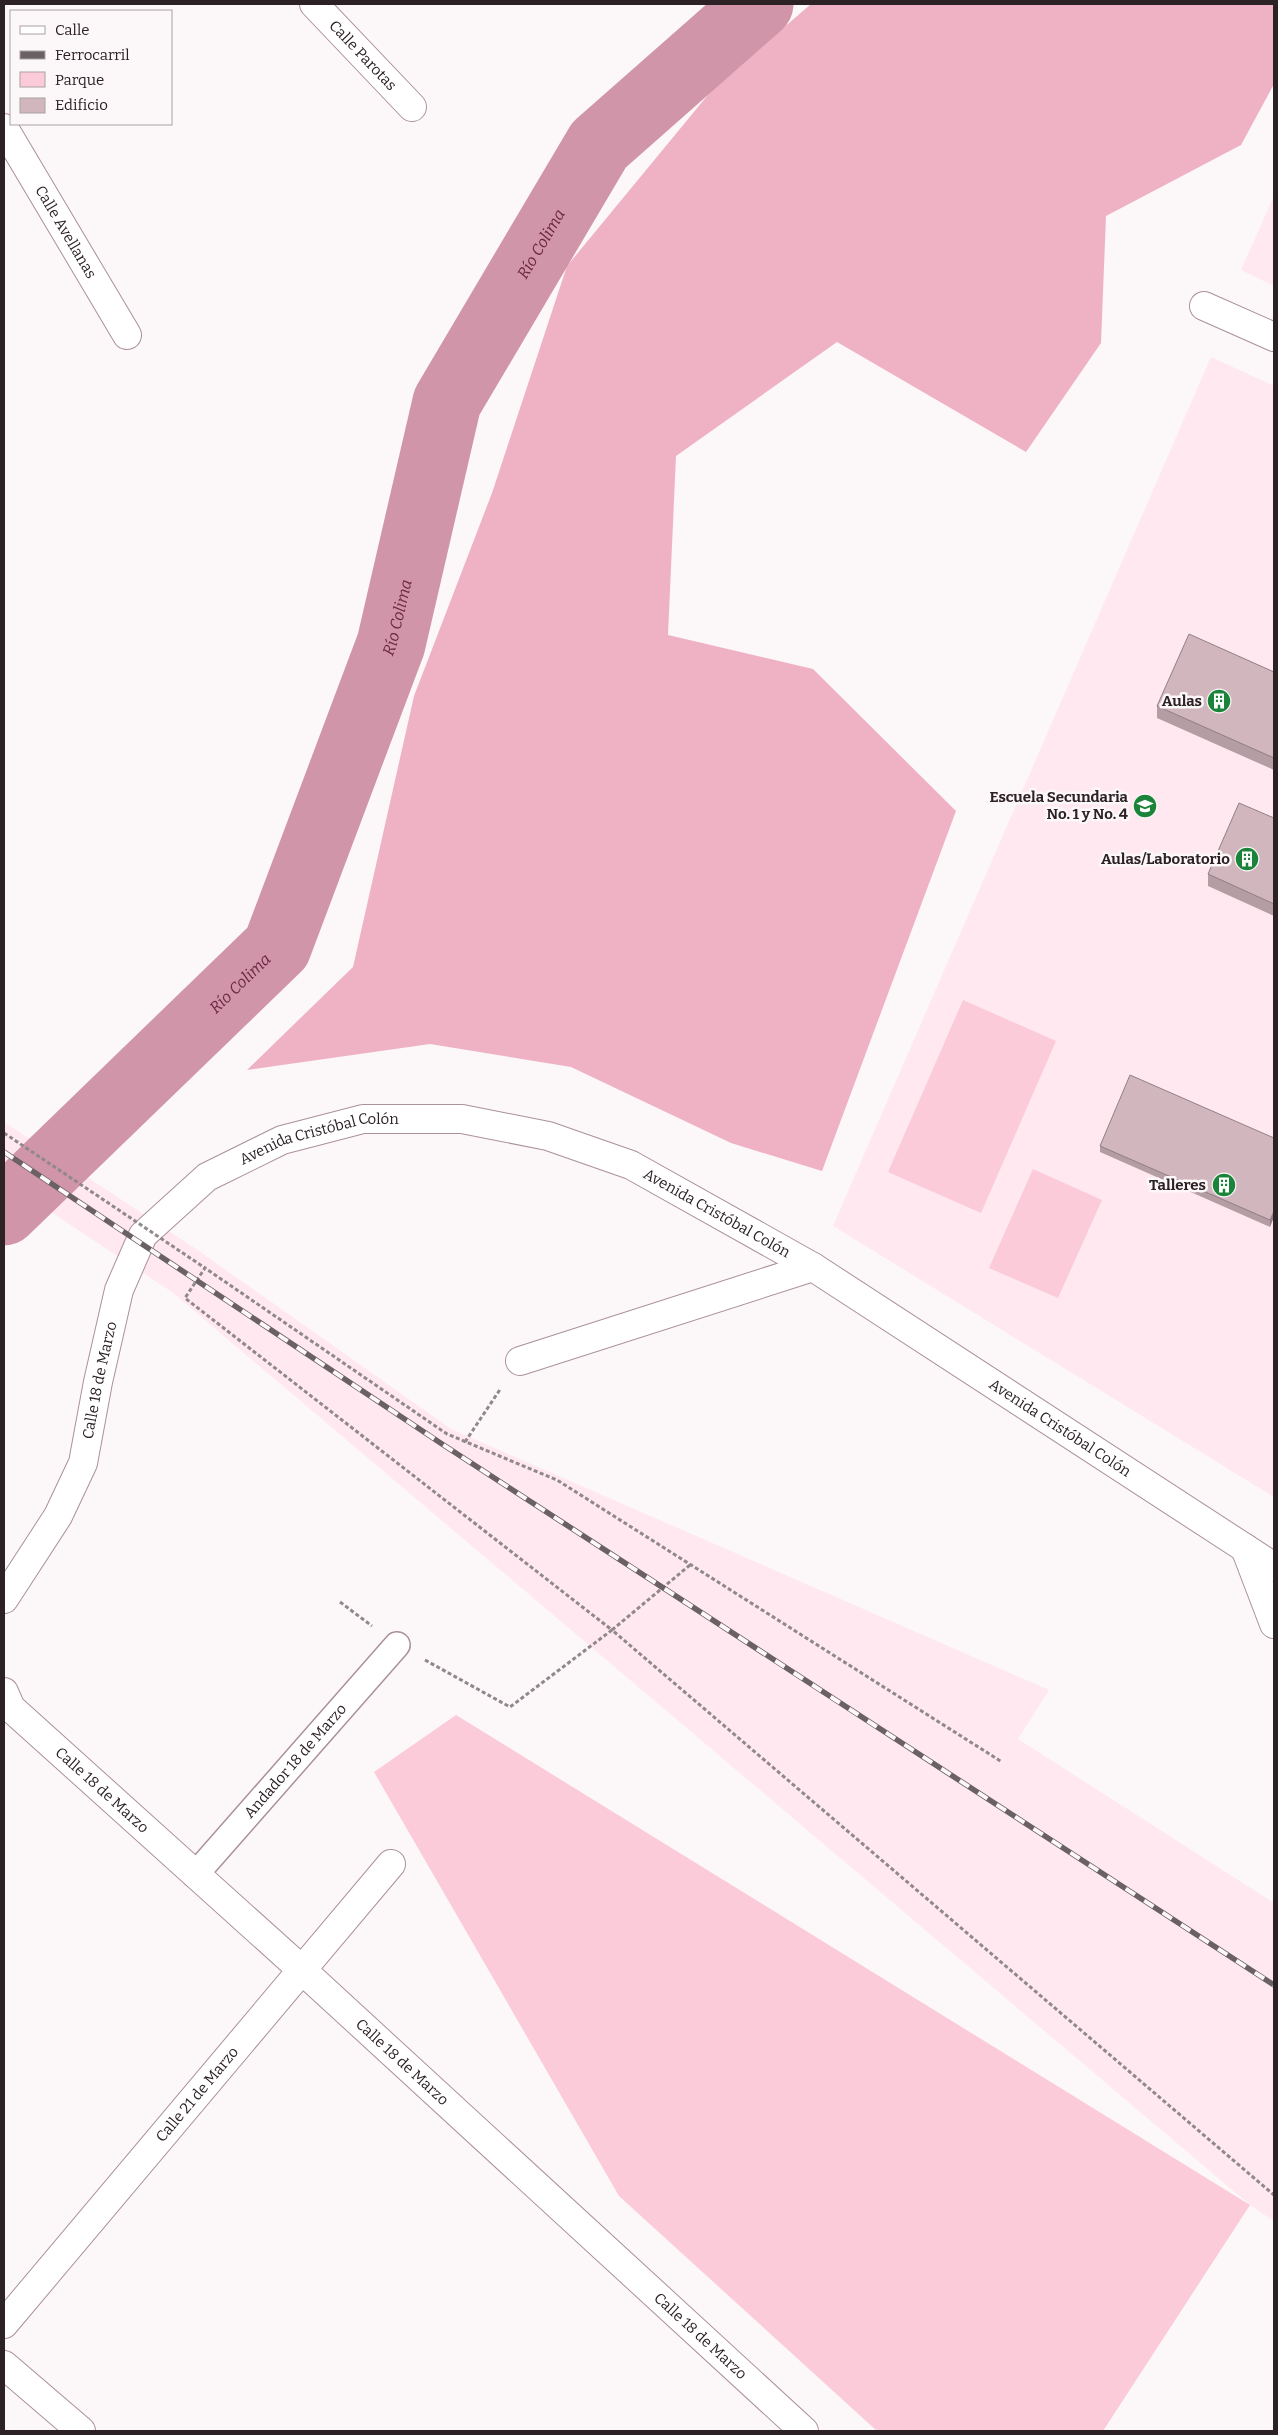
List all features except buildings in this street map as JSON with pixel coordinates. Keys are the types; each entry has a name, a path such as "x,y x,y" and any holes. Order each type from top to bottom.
{"street":[{"name":"Calle Parotas","path":"314,4 412,108"},
{"name":"Calle Avellanas","path":"4,128 127,335"},
{"path":"1204,306 1274,337"},
{"name":"Avenida Cristóbal Colón","path":"143,1235 207,1177 282,1140 363,1119 462,1119 548,1136 631,1165 813,1267 1274,1567"},
{"name":"Calle 18 de Marzo","path":"4,1599 58,1516 83,1463 98,1382 120,1290 143,1235"},
{"path":"520,1361 813,1267"},
{"path":"1274,1549 1245,1548 1274,1624"},
{"name":"Andador 18 de Marzo","path":"195,1875 397,1645"},
{"name":"Calle 18 de Marzo","path":"4,1692 11,1708 302,1970 804,2431"},
{"name":"Calle 21 de Marzo","path":"4,2324 391,1864"},
{"path":"4,2365 81,2431"}],"path":[{"path":"4,1133 447,1434 556,1480 1002,1762"},
{"path":"205,1268 185,1298 612,1630 1274,2195"},
{"path":"465,1442 520,1361"},
{"path":"340,1602 397,1645 510,1707 612,1630 690,1565"}],"shaded area":[{"path":"811,4 1274,4 1274,84 1241,145 1106,216 1101,343 1026,452 837,342 676,456 668,635 813,669 956,811 822,1171 731,1143 571,1067 430,1044 247,1070 353,967 414,696 492,493 567,266 712,90"},
{"path":"1274,196 1274,286 1241,270"},
{"name":"Escuela Secundaria No. 1 y No. 4","path":"1211,357 1274,386 1274,1497 833,1226"},
{"path":"4,1122 199,1251 451,1429 1049,1690 1018,1739 1274,1903 1274,2221 1250,2205 172,1292 4,1181"}],"green space":[{"path":"963,1000 1056,1041 981,1213 888,1172"},
{"path":"1033,1169 1102,1200 1058,1298 989,1268"},
{"path":"456,1715 1250,2205 1103,2431 877,2431 619,2196 374,1772"}],"waterway":[{"name":"Río Colima","path":"4,1211 277,947 391,644 447,402 599,145 759,4"}],"railway":[{"path":"4,1152 442,1444 1274,1985"}],"place":[{"name":"Aulas","path":"1219,701"},
{"name":"Escuela Secundaria No. 1 y No. 4","path":"1145,806"},
{"name":"Aulas/Laboratorio","path":"1247,859"},
{"name":"Talleres","path":"1224,1185"}]}
